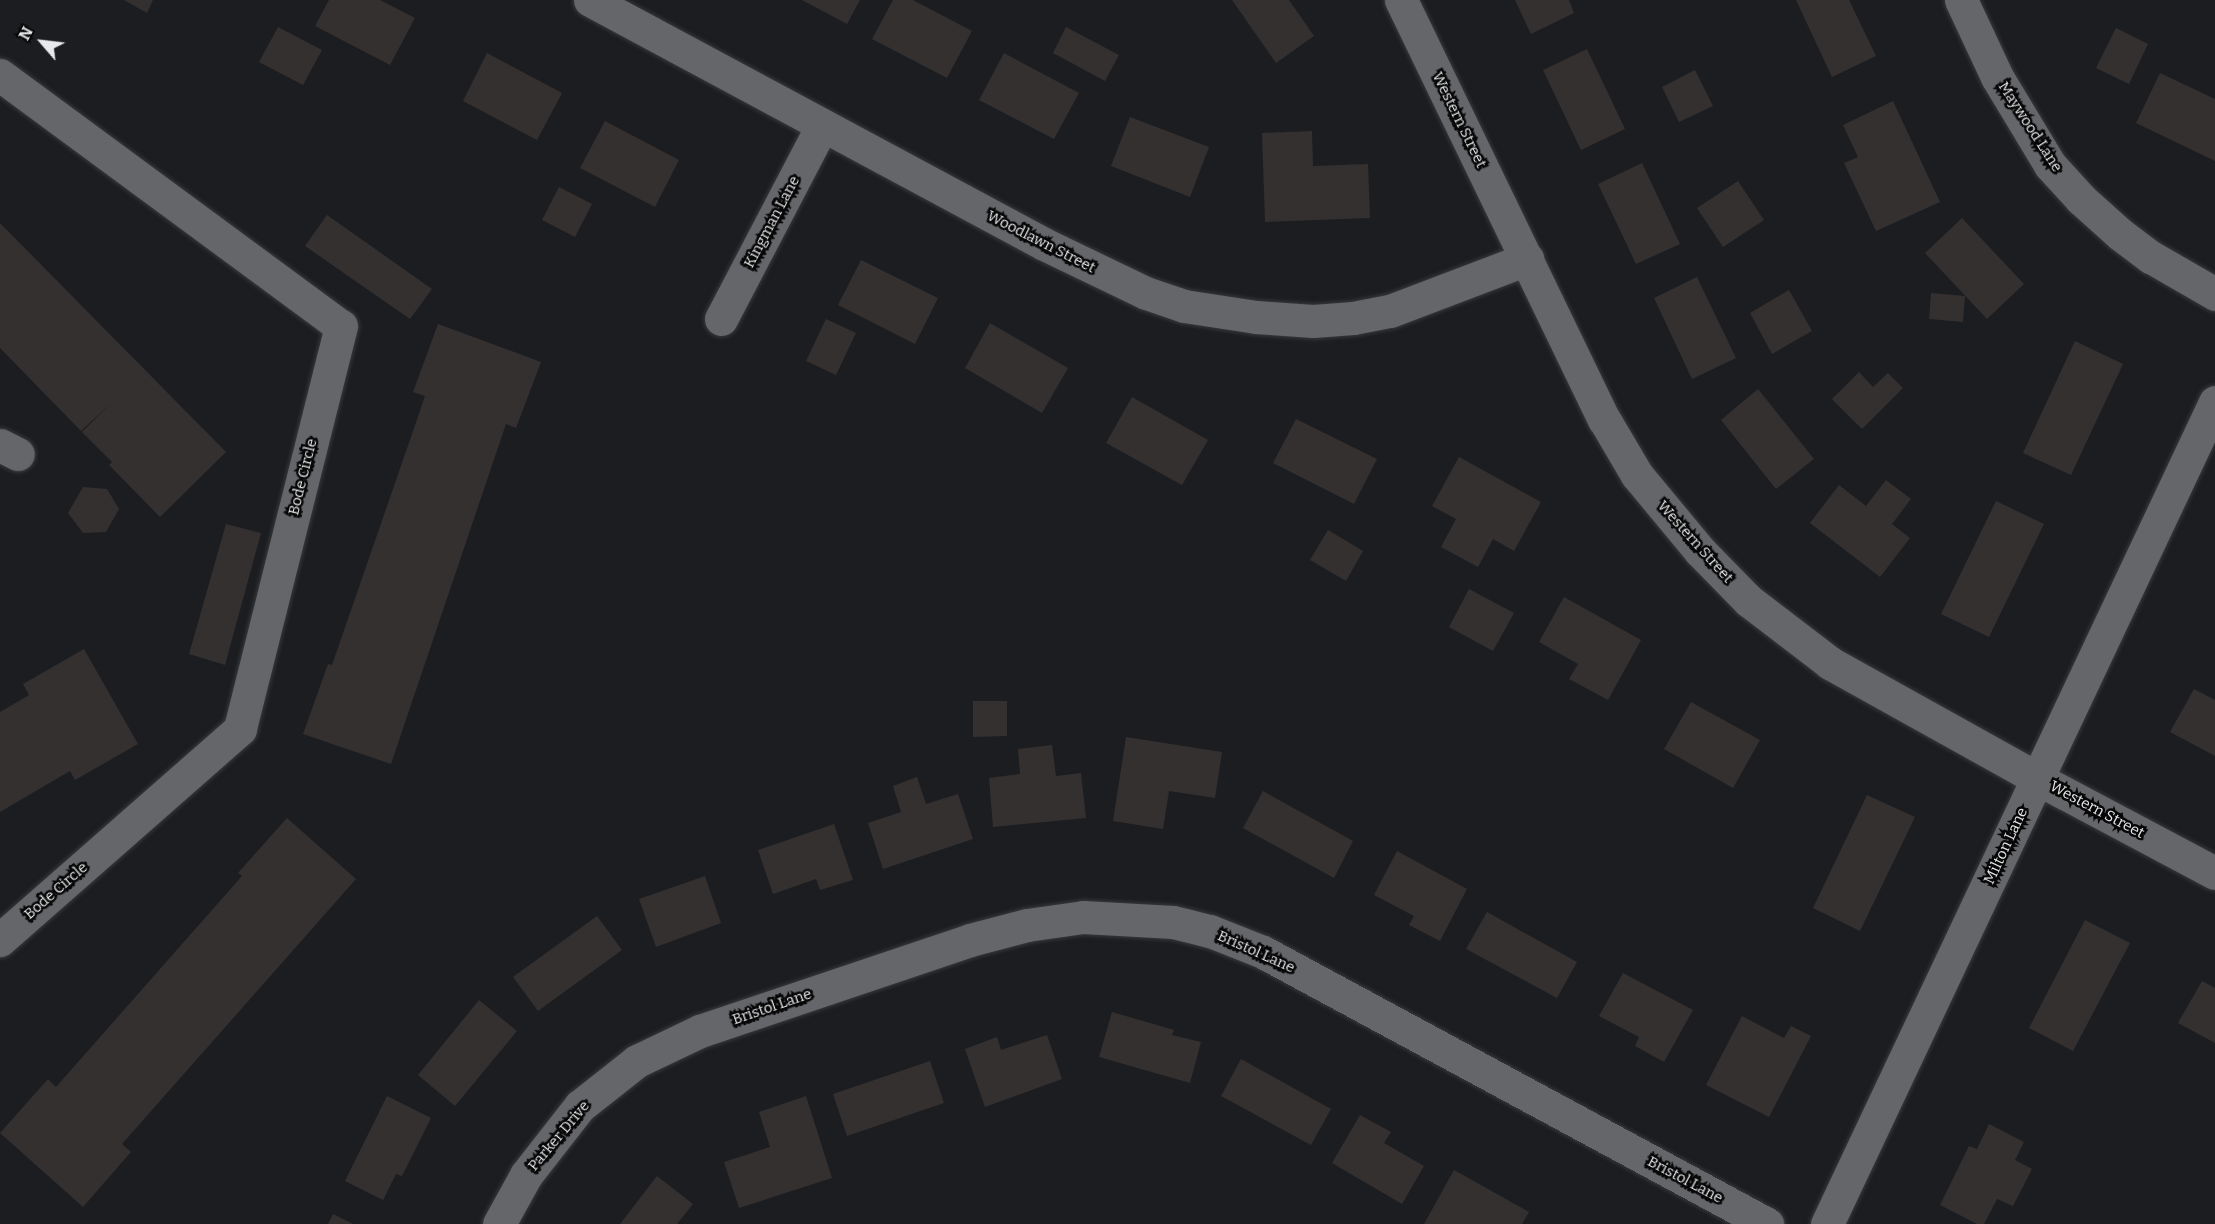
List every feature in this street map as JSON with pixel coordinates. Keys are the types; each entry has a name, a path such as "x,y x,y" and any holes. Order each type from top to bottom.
{"street":[{"name":"Woodlawn Street","path":"590,0 822,126 1110,277 1146,293 1220,314 1312,321 1353,318 1390,310 1527,259"},
{"name":"Western Street","path":"1401,0 1604,419 1637,475 1700,551 1749,601 1830,663 2038,779 2215,873"},
{"name":"Maywood Lane","path":"1961,0 1997,77 2050,165 2081,199 2120,234 2151,258 2215,294"},
{"name":"Bode Circle","path":"0,75 341,326 240,729 0,940"},
{"name":"Kingman Lane","path":"721,319 822,126"},
{"name":"Milton Lane","path":"1827,1224 2215,402"},
{"name":"Bristol Lane","path":"700,1031 970,940 1027,925 1083,917 1173,922 1210,932 1263,952 1767,1224"},
{"name":"Parker Drive","path":"499,1224 526,1175 580,1106 637,1061 700,1031"}],"building":[{"path":"124,0 153,0 147,13"},
{"path":"329,0 380,0 415,18 390,65 315,26"},
{"path":"802,0 860,0 847,24"},
{"path":"893,0 913,0 972,31 947,78 872,39"},
{"path":"1232,0 1289,0 1314,36 1276,63"},
{"path":"1515,0 1569,0 1574,13 1531,34"},
{"path":"1796,0 1849,0 1876,56 1832,77"},
{"path":"278,27 322,50 303,85 259,62"},
{"path":"1066,27 1119,55 1105,81 1053,53"},
{"path":"2116,28 2148,44 2129,84 2096,68"},
{"path":"1587,49 1625,129 1581,150 1543,70"},
{"path":"487,53 562,93 537,140 463,101"},
{"path":"1004,53 1079,93 1054,139 979,100"},
{"path":"1695,70 1713,106 1679,122 1662,87"},
{"path":"2160,73 2215,99 2215,161 2136,123"},
{"path":"1893,101 1940,202 1876,231 1844,163 1858,157 1843,125"},
{"path":"1130,117 1209,147 1190,197 1111,166"},
{"path":"605,121 679,160 655,207 580,168"},
{"path":"1312,131 1313,166 1368,164 1370,218 1265,222 1262,133"},
{"path":"1642,163 1680,244 1636,264 1598,184"},
{"path":"1738,181 1764,220 1723,247 1697,208"},
{"path":"559,187 592,204 575,237 542,220"},
{"path":"327,215 432,289 410,319 305,246"},
{"path":"1962,218 2024,284 1987,319 1925,253"},
{"path":"0,223 226,452 160,517 109,465 112,462 82,432 111,403 81,431 0,348"},
{"path":"861,260 938,298 915,344 838,305"},
{"path":"1697,277 1736,358 1692,379 1654,298"},
{"path":"1789,290 1812,331 1772,354 1750,313"},
{"path":"1931,293 1965,296 1963,322 1929,319"},
{"path":"826,319 856,333 836,375 806,361"},
{"path":"990,323 1068,368 1042,413 965,368"},
{"path":"438,324 541,362 516,428 506,424 391,764 303,734 328,664 332,665 425,396 413,392"},
{"path":"2075,341 2123,364 2071,475 2023,453"},
{"path":"1859,372 1873,387 1888,373 1903,388 1862,429 1832,399"},
{"path":"1758,389 1814,459 1776,489 1721,420"},
{"path":"1132,397 1208,440 1182,485 1106,443"},
{"path":"1296,419 1377,459 1354,504 1273,463"},
{"path":"1459,457 1541,502 1514,551 1493,539 1478,567 1441,547 1456,519 1432,506"},
{"path":"1886,480 1911,499 1892,524 1910,538 1880,577 1810,523 1839,485 1866,506"},
{"path":"83,487 107,489 119,509 106,532 83,533 68,513"},
{"path":"1996,501 2044,524 1989,637 1941,614"},
{"path":"226,524 261,533 225,665 189,654"},
{"path":"1328,530 1363,551 1346,581 1310,560"},
{"path":"1469,589 1514,613 1493,651 1449,627"},
{"path":"1564,597 1641,640 1608,700 1569,679 1578,664 1539,642"},
{"path":"84,649 138,744 75,780 70,771 0,812 0,712 29,695 23,684"},
{"path":"2194,689 2215,700 2215,756 2170,732"},
{"path":"973,701 1007,701 1007,736 973,737"},
{"path":"1691,702 1760,740 1733,788 1664,749"},
{"path":"1126,737 1222,752 1215,798 1169,791 1163,829 1113,821"},
{"path":"1052,745 1056,776 1081,773 1086,818 993,827 989,778 1020,774 1018,749"},
{"path":"917,777 926,804 958,794 973,839 883,869 868,823 901,812 893,786"},
{"path":"1263,791 1353,841 1334,878 1243,828"},
{"path":"1867,795 1915,817 1860,931 1813,908"},
{"path":"287,818 356,879 122,1144 131,1152 83,1207 0,1133 48,1079 56,1087 242,876 238,873"},
{"path":"834,824 853,880 820,890 816,879 773,894 758,850"},
{"path":"1397,851 1467,889 1440,941 1409,925 1414,916 1374,895"},
{"path":"705,876 721,923 656,947 639,899"},
{"path":"1487,912 1577,962 1557,998 1466,949"},
{"path":"597,916 622,950 538,1011 513,977"},
{"path":"2085,920 2130,943 2073,1051 2029,1028"},
{"path":"1623,973 1693,1010 1664,1062 1635,1046 1639,1037 1599,1016"},
{"path":"2202,981 2215,988 2215,1043 2178,1023"},
{"path":"479,1000 517,1031 455,1106 418,1075"},
{"path":"1112,1012 1174,1030 1172,1035 1201,1042 1190,1083 1099,1057"},
{"path":"1742,1016 1784,1038 1791,1026 1811,1036 1769,1117 1706,1085"},
{"path":"1047,1035 1062,1079 985,1107 965,1049 997,1037 1001,1050"},
{"path":"1241,1059 1331,1109 1311,1145 1221,1096"},
{"path":"930,1061 944,1103 847,1136 833,1094"},
{"path":"387,1096 431,1118 402,1176 396,1174 383,1200 345,1181"},
{"path":"806,1096 832,1178 739,1208 724,1162 770,1147 759,1112"},
{"path":"1360,1115 1391,1132 1384,1143 1424,1166 1402,1204 1332,1163"},
{"path":"1989,1124 2024,1142 2015,1160 2032,1169 2013,1206 1997,1199 1984,1224 1977,1224 1940,1205 1969,1146 1977,1149"},
{"path":"1454,1170 1529,1212 1522,1224 1424,1224"},
{"path":"657,1176 693,1204 677,1224 620,1224"},
{"path":"333,1214 353,1224 328,1224"}]}
